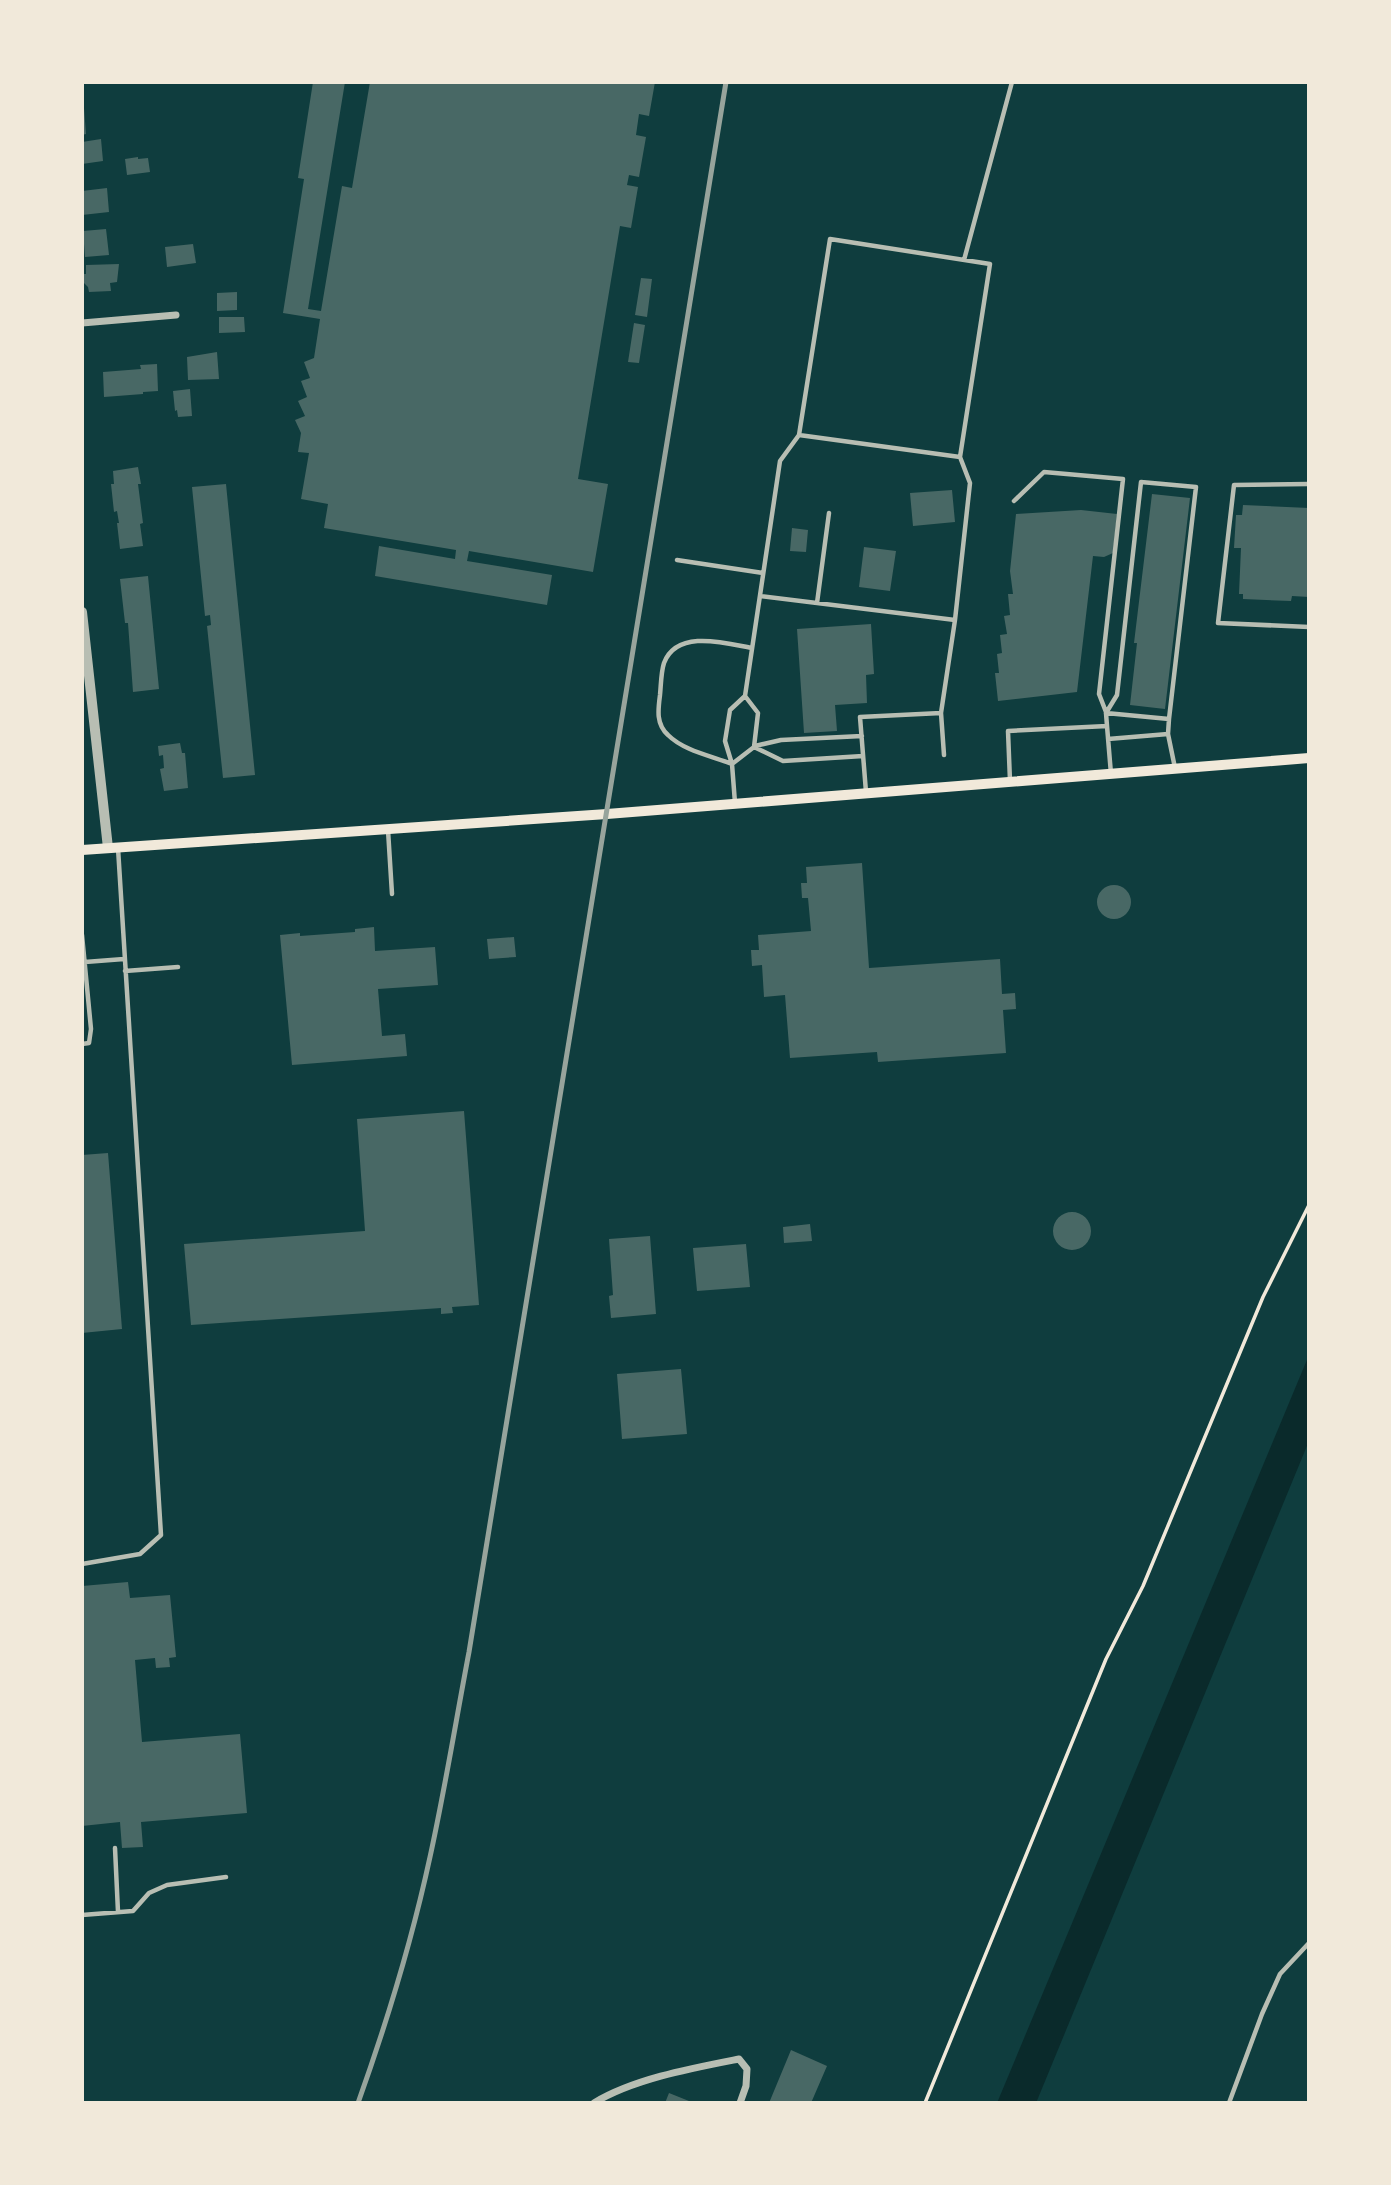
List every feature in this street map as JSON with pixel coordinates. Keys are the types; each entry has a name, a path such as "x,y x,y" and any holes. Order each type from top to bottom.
{"main road":[{"path":"82,850 736,804 1309,758"}],"street":[{"path":"82,323 176,315"},
{"path":"82,612 113,847"},
{"path":"594,2103 607,2095 684,2070 739,2059 747,2069 747,2086 740,2103"}],"lane":[{"path":"964,260 1012,82"},
{"path":"736,804 732,764 725,741 730,710 745,696 780,461 799,435 830,240 990,264 960,457 970,483 955,620 941,713 944,755"},
{"path":"799,435 960,457"},
{"path":"1014,501 1044,472 1123,479 1098,694 1106,713 1111,774"},
{"path":"1106,713 1117,695 1141,482 1196,487 1168,719 1175,769"},
{"path":"1309,484 1234,485 1217,623 1309,626"},
{"path":"817,603 830,513"},
{"path":"677,560 764,573"},
{"path":"760,596 955,620"},
{"path":"732,764 679,744 666,734 657,716 664,663 673,649 690,642 711,641 752,648"},
{"path":"745,696 758,713 754,747"},
{"path":"866,793 860,717 941,713"},
{"path":"1106,713 1168,719"},
{"path":"1010,782 1008,731 1107,726"},
{"path":"1108,739 1168,734"},
{"path":"732,764 754,747 782,740 862,737"},
{"path":"754,747 783,761 863,756"},
{"path":"388,829 392,894"},
{"path":"82,1564 140,1554 161,1535 125,971 113,847"},
{"path":"82,935 91,1029 89,1043 82,1044"},
{"path":"85,962 124,959"},
{"path":"125,971 178,967"},
{"path":"115,1848 118,1912"},
{"path":"82,1915 133,1911 149,1893 167,1885 226,1877"},
{"path":"1229,2103 1280,1974 1309,1943"}],"path":[{"path":"925,2103 1106,1659 1143,1586 1264,1297 1309,1205"}],"water":[{"path":"1309,1355 1309,1441 1036,2103 997,2103"}],"building":[{"path":"313,82 345,82 308,309 321,311 342,186 352,188 370,82 655,82 649,116 639,114 636,135 646,137 639,177 629,175 627,185 638,187 631,228 620,226 578,479 608,484 593,572 469,551 467,561 552,575 547,605 375,576 379,546 455,559 456,550 324,528 328,504 301,499 309,453 298,452 301,433 295,420 305,416 298,401 307,397 301,381 310,378 304,362 314,358 320,319 283,313 304,179 298,178"},
{"path":"82,108 86,134 82,135"},
{"path":"101,139 103,161 82,164 82,142"},
{"path":"148,158 150,172 127,175 125,159"},
{"path":"107,188 109,212 82,215 82,191"},
{"path":"106,229 109,255 85,257 83,231"},
{"path":"193,244 196,263 167,267 165,247"},
{"path":"119,264 117,282 110,283 111,291 89,292 83,282 86,265"},
{"path":"641,278 652,279 647,317 635,315"},
{"path":"237,292 237,310 217,311 217,293"},
{"path":"219,317 244,317 245,332 219,333"},
{"path":"634,323 645,325 639,363 628,362"},
{"path":"217,352 219,379 188,380 187,357"},
{"path":"157,364 158,391 104,397 103,372 141,369 140,365"},
{"path":"190,389 192,416 178,417 173,391"},
{"path":"138,467 143,546 120,549 119,523 117,511 114,512 111,484 114,484 113,471"},
{"path":"226,484 255,775 223,778 207,626 211,625 210,615 205,616 192,487"},
{"path":"952,490 955,522 913,526 910,493"},
{"path":"1152,494 1190,498 1165,709 1130,705 1137,643 1134,643"},
{"path":"1243,505 1309,508 1309,597 1292,596 1291,601 1243,599 1243,594 1239,594 1241,548 1234,548 1236,515 1242,515"},
{"path":"1081,510 1117,514 1113,553 1104,557 1093,556 1077,692 998,701 995,673 999,673 997,654 1002,653 1000,635 1007,634 1004,616 1010,615 1008,594 1013,594 1010,571 1016,514"},
{"path":"792,528 808,530 806,552 790,551"},
{"path":"864,547 896,551 890,591 859,587"},
{"path":"148,576 159,689 133,692 128,623 125,623 120,579"},
{"path":"871,624 874,674 866,675 867,703 835,705 837,731 804,733 797,629"},
{"path":"180,743 182,753 185,753 188,788 164,791 160,769 164,768 163,755 159,756 158,746"},
{"path":"862,863 869,968 1000,959 1002,994 1015,993 1016,1009 1003,1010 1006,1053 878,1062 877,1052 790,1058 785,995 764,997 762,965 752,966 751,950 759,950 758,935 811,931 808,898 802,898 801,883 807,883 806,867"},
{"path":"1114,885 1126,890 1131,902 1126,914 1114,919 1102,914 1097,902 1102,890"},
{"path":"374,927 375,951 435,947 438,985 378,989 382,1036 405,1034 407,1056 292,1065 280,935 355,932 355,929"},
{"path":"514,937 516,957 489,959 487,939"},
{"path":"464,1111 479,1305 452,1307 453,1313 441,1314 441,1308 191,1325 184,1244 365,1231 357,1119"},
{"path":"108,1153 122,1329 82,1333 82,1155"},
{"path":"1072,1212 1085,1218 1091,1231 1085,1244 1072,1250 1059,1244 1053,1231 1059,1218"},
{"path":"810,1224 812,1241 784,1243 783,1227"},
{"path":"650,1236 656,1314 611,1318 609,1296 613,1295 609,1239"},
{"path":"746,1244 750,1287 697,1291 693,1248"},
{"path":"681,1369 687,1434 622,1439 617,1374"},
{"path":"128,1582 130,1598 170,1595 176,1657 169,1658 170,1667 156,1668 155,1658 135,1660 142,1742 240,1734 247,1813 141,1822 143,1847 122,1848 120,1822 82,1826 82,1586"},
{"path":"791,2050 827,2066 811,2103 769,2103"},
{"path":"669,2093 694,2103 665,2103"}],"railway":[{"path":"358,2103 398,1981 441,1806 469,1652 726,82"}]}
